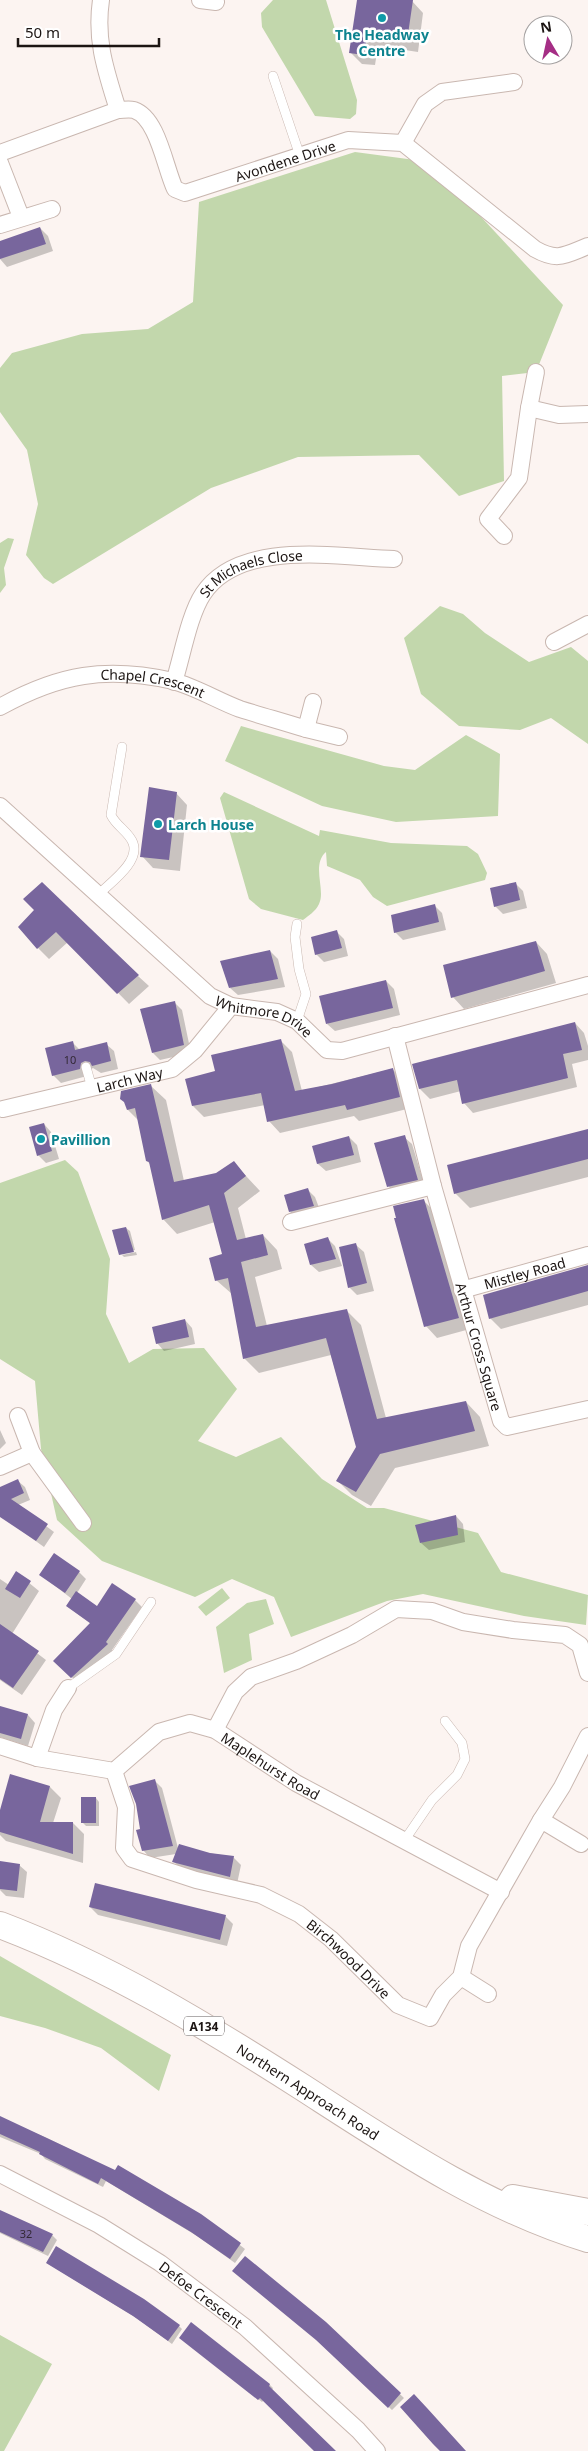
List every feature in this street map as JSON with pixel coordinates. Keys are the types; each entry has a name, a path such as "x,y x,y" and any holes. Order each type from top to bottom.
{"main road":[{"name":"Northern Approach Road","path":"0,1924 127,1981 228,2040 345,2116 455,2181 511,2210 588,2239"},
{"name":"Northern Approach Road","path":"455,2181 514,2198 588,2212"}],"street":[{"path":"101,0 97,24 105,70 118,110"},
{"path":"514,82 442,92 425,104 403,143 535,249 548,257 563,256 588,246"},
{"name":"Avondene Drive","path":"0,153 118,110 133,110 144,115 153,129 175,189 185,193 348,140 403,143"},
{"path":"0,163 21,217"},
{"path":"0,225 52,208"},
{"path":"504,536 488,519 519,478 536,372"},
{"path":"529,408 558,415 588,414"},
{"name":"St Michaels Close","path":"174,682 194,612 202,595 216,579 229,569 257,558 287,555 394,559"},
{"path":"554,642 588,624"},
{"name":"Chapel Crescent","path":"0,707 30,690 69,677 99,674 125,675 174,682 239,708 306,729 339,737"},
{"path":"306,729 313,702"},
{"name":"Whitmore Drive","path":"0,806 210,996 231,1006 277,1012 296,1021 327,1050 342,1051 588,985"},
{"name":"Larch Way","path":"3,1109 172,1068 195,1050 231,1006"},
{"name":"Arthur Cross Square","path":"395,1036 433,1186 501,1421 507,1427 588,1409"},
{"path":"291,1222 433,1186"},
{"name":"Mistley Road","path":"462,1290 588,1256"},
{"path":"18,1416 32,1453 83,1523"},
{"path":"0,1468 32,1453"},
{"path":"215,1730 235,1692 251,1677 296,1661 352,1635 396,1609 432,1611 463,1622 513,1630 565,1635 580,1644 588,1673"},
{"path":"37,1758 54,1710 68,1688"},
{"name":"Maplehurst Road","path":"114,1771 159,1732 190,1723 215,1730 296,1783 501,1892"},
{"path":"488,1994 461,1977 469,1946 562,1787 588,1736"},
{"path":"0,1746 37,1758 114,1771"},
{"name":"Birchwood Drive","path":"114,1771 126,1806 124,1848 132,1859 196,1880 261,1895 299,1914 331,1939 398,2005 430,2018 443,1995 461,1977"},
{"path":"541,1820 581,1844"},
{"name":"Defoe Crescent","path":"0,2174 99,2225 160,2263 245,2327 358,2430 377,2451"}],"lane":[{"path":"273,76 300,156"},
{"path":"99,894 128,864 134,853 133,842 115,823 111,815 122,747"},
{"path":"296,1021 306,994 299,969 295,936 297,924"},
{"path":"86,1067 92,1088"},
{"path":"68,1688 116,1654 151,1602"},
{"path":"404,1841 432,1800 457,1776 465,1760 462,1743 444,1721"}],"green space":[{"path":"273,0 326,0 357,100 356,114 350,119 315,116 262,27 261,13"},
{"path":"355,152 430,162 563,305 536,372 502,376 504,481 459,496 419,455 298,457 211,488 53,584 44,578 26,555 38,504 27,450 0,412 0,368 12,353 82,334 148,329 193,302 199,202"},
{"path":"8,538 14,539 4,568 6,585 0,593 0,543"},
{"path":"440,606 463,614 485,633 529,662 571,647 588,661 588,744 551,718 520,730 459,726 421,694 404,638"},
{"path":"241,726 384,766 415,770 466,735 500,754 498,816 396,822 322,806 225,761"},
{"path":"224,792 319,836 320,830 391,843 467,846 478,854 487,873 485,880 387,906 373,897 360,880 327,866 326,852 322,857 319,870 321,898 318,907 312,913 303,920 261,909 249,899 220,798"},
{"path":"65,1160 78,1172 110,1259 106,1314 129,1363 153,1349 204,1348 237,1389 198,1441 236,1457 281,1437 322,1479 367,1508 384,1508 478,1533 501,1572 588,1595 586,1625 524,1616 423,1594 387,1601 291,1637 274,1597 232,1579 195,1597 102,1561 57,1520 41,1449 35,1381 0,1359 0,1183"},
{"path":"222,1588 230,1598 206,1616 198,1607"},
{"path":"266,1599 274,1624 249,1634 252,1660 224,1673 216,1627 247,1603"},
{"path":"0,1956 171,2055 159,2091 101,2048 45,2028 0,2016"},
{"path":"0,2335 52,2364 4,2451 0,2451"}],"building":[{"name":"The Headway Centre","path":"357,0 413,0 407,41 367,35 364,55 349,53"},
{"path":"40,227 46,244 0,259 0,241"},
{"name":"Larch House","path":"149,787 177,792 169,860 140,857"},
{"path":"42,882 139,975 117,994 56,932 37,949 18,927 34,910 23,899"},
{"path":"516,882 520,900 494,907 490,888"},
{"path":"435,904 439,922 394,933 391,915"},
{"path":"337,930 342,948 315,955 311,937"},
{"path":"536,941 545,971 451,998 443,965"},
{"path":"270,950 278,979 229,988 220,961"},
{"path":"386,980 393,1008 326,1024 319,996"},
{"path":"175,1001 184,1045 152,1053 140,1009"},
{"path":"575,1022 582,1050 563,1054 568,1078 462,1104 457,1080 419,1089 412,1064"},
{"path":"281,1039 295,1091 332,1084 393,1068 400,1097 347,1110 345,1105 267,1122 261,1093 192,1106 185,1079 215,1071 211,1055"},
{"path":"73,1041 75,1050 107,1042 111,1061 92,1066 90,1062 85,1061 81,1063 80,1069 52,1076 45,1048"},
{"path":"151,1084 174,1182 216,1173 234,1161 246,1176 224,1193 237,1240 263,1234 268,1255 241,1262 256,1327 347,1309 377,1419 466,1401 475,1431 380,1454 356,1492 336,1481 356,1447 326,1338 243,1359 228,1278 215,1281 209,1258 222,1254 209,1205 162,1220 149,1162 146,1161 135,1108 127,1110 124,1102 120,1099 121,1091"},
{"name":"Pavillion","path":"44,1123 52,1151 37,1156 29,1127"},
{"path":"588,1129 588,1159 454,1194 447,1165"},
{"path":"405,1135 418,1180 387,1187 374,1143"},
{"path":"349,1136 354,1155 317,1164 312,1146"},
{"path":"308,1188 314,1206 289,1212 284,1195"},
{"path":"424,1199 459,1318 424,1327 394,1218 396,1218 393,1206"},
{"path":"126,1227 134,1252 119,1255 112,1230"},
{"path":"328,1237 336,1259 310,1265 304,1244"},
{"path":"356,1243 367,1283 348,1288 339,1247"},
{"path":"588,1265 588,1291 489,1319 483,1295"},
{"path":"185,1319 189,1337 156,1344 152,1327"},
{"path":"18,1479 24,1493 11,1499 48,1524 36,1541 0,1517 0,1487"},
{"path":"456,1515 458,1535 420,1543 415,1525"},
{"path":"54,1553 80,1571 65,1593 39,1575"},
{"path":"16,1571 31,1581 20,1598 5,1589"},
{"path":"112,1583 136,1599 106,1642 108,1644 71,1678 53,1661 90,1623 66,1606 76,1591 97,1606"},
{"path":"0,1624 39,1651 13,1688 0,1679"},
{"path":"0,1706 28,1714 21,1739 0,1733"},
{"path":"10,1774 50,1786 40,1822 73,1822 73,1854 0,1832 0,1810"},
{"path":"155,1779 173,1846 142,1851 136,1830 140,1829 136,1804 129,1786"},
{"path":"81,1797 96,1797 96,1823 81,1823"},
{"path":"179,1844 210,1853 234,1856 230,1877 172,1862"},
{"path":"0,1861 20,1864 17,1891 0,1889"},
{"path":"95,1883 226,1915 220,1940 89,1907"},
{"path":"0,2116 115,2170 118,2165 201,2214 241,2243 230,2259 191,2232 101,2178 98,2184 39,2154 40,2152 0,2134"},
{"path":"0,2210 53,2234 43,2252 0,2232"},
{"path":"56,2246 144,2299 180,2325 168,2341 133,2316 46,2263"},
{"path":"245,2256 326,2322 401,2393 388,2408 316,2340 232,2271"},
{"path":"191,2322 270,2384 269,2386 336,2451 314,2451 260,2398 258,2400 179,2338"},
{"path":"414,2394 466,2451 440,2451 433,2444 400,2407"}],"place":[{"name":"The Headway Centre","path":"382,18"},
{"name":"Larch House","path":"158,824"},
{"name":"Pavillion","path":"41,1139"}]}
